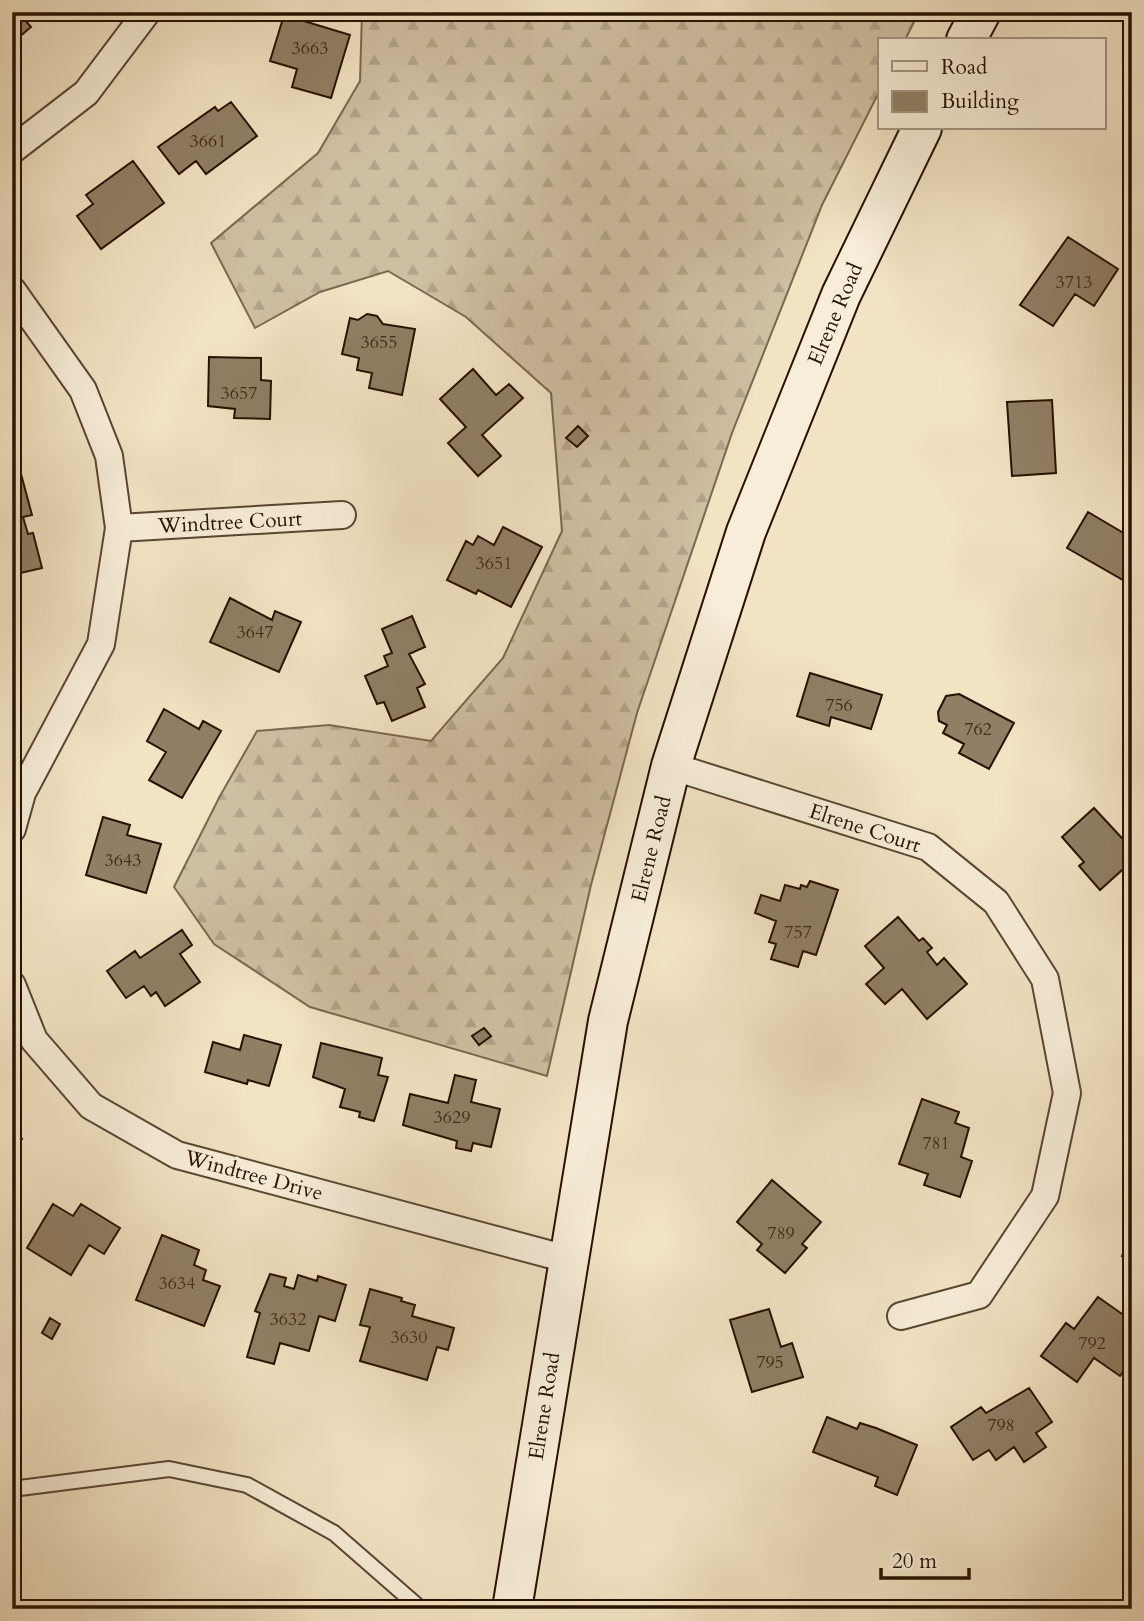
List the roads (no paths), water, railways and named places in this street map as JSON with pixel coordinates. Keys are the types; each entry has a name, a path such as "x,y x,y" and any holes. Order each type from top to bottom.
{"street":[{"path":"12,150 86,93 147,12"},
{"path":"967,38 981,12"},
{"name":"Elrene Road","path":"512,1609 567,1259 608,1021 671,766 746,532 841,295 921,130"},
{"path":"12,290 83,390 109,456 119,528 101,644 17,792 12,829"},
{"name":"Windtree Court","path":"119,528 342,515"},
{"name":"Elrene Court","path":"671,766 928,847 996,902 1045,979 1067,1093 1045,1196 979,1295 901,1317"},
{"name":"Windtree Drive","path":"12,985 34,1040 91,1105 177,1155 567,1259"}],"lane":[{"path":"12,1489 169,1469 247,1485 334,1532 421,1609"}]}
